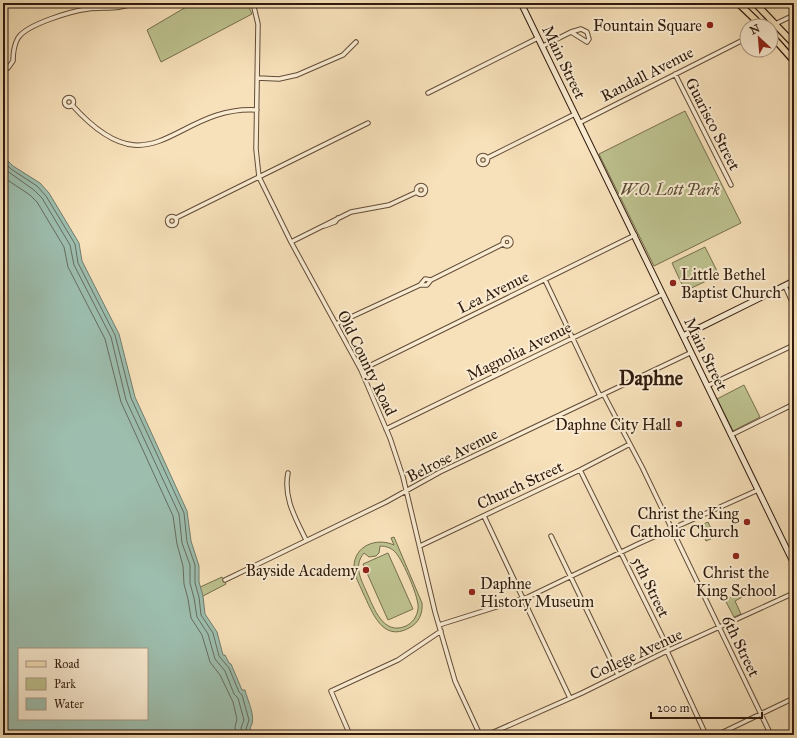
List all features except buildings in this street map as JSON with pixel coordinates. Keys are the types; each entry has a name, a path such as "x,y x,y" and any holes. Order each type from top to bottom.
{"main road":[{"name":"Main Street","path":"521,3 573,116 579,123 635,235 690,353 758,490 792,552 794,564"},
{"path":"738,3 754,18"},
{"path":"755,3 768,18"},
{"path":"779,30 794,44"},
{"path":"779,44 794,61"},
{"path":"683,336 794,281"}],"street":[{"path":"8,68 14,62 13,53 19,37 31,28 80,10 123,7 134,3"},
{"name":"Old County Road","path":"253,3 258,24 256,162 260,177 291,242 360,370 386,429 407,491 439,626 455,681 480,735"},
{"path":"779,22 794,15"},
{"path":"542,46 571,32 581,29 587,32 589,40 587,42 571,32"},
{"path":"428,92 538,38"},
{"path":"258,78 279,79 297,74 343,55 356,42"},
{"name":"Randall Avenue","path":"579,123 739,42"},
{"name":"Guarisco Street","path":"674,74 731,185"},
{"path":"72,106 99,132 122,144 133,146 151,144 230,110 257,110"},
{"path":"487,158 573,116"},
{"path":"176,218 368,123"},
{"path":"291,242 338,218 360,209 389,205 417,192"},
{"name":"Lea Avenue","path":"360,370 635,235"},
{"path":"336,324 420,285 427,285 431,280 503,244"},
{"name":"6th Street","path":"545,280 572,339 602,396 630,444 771,735"},
{"path":"785,286 794,306"},
{"name":"Magnolia Avenue","path":"386,429 663,294"},
{"path":"707,386 794,345"},
{"name":"Belrose Avenue","path":"225,580 306,540 324,533 407,491 440,472 690,353"},
{"path":"731,435 794,404"},
{"name":"Church Street","path":"420,546 580,470 630,444"},
{"name":"5th Street","path":"580,470 668,651 706,735"},
{"path":"288,473 287,485 291,510 306,540"},
{"path":"439,626 524,599 671,529 758,490"},
{"path":"484,516 570,698"},
{"path":"551,536 618,675"},
{"name":"College Avenue","path":"487,735 570,698 794,593"},
{"path":"350,735 331,691 398,660 441,631"},
{"path":"717,735 794,698"}],"green space":[{"path":"193,3 247,3 252,14 161,62 147,30"},
{"name":"W.O. Lott Park","path":"685,111 741,223 654,266 599,154"},
{"path":"705,247 719,275 685,291 672,263"},
{"path":"744,385 760,417 733,431 717,399"},
{"path":"708,522 715,537 706,541 699,526"},
{"path":"394,537 422,603 422,610 418,621 409,628 400,632 385,628 379,623 370,608 354,570 355,560 362,549 367,545 380,542 394,545 391,538","holes":["380,546 393,550 399,557 407,572 418,604 417,615 414,619 406,626 398,628 391,627 380,619 362,583 359,573 359,563 364,553 369,557 376,556 379,553"]},
{"path":"388,553 413,609 388,620 363,564"},
{"path":"222,577 226,584 203,596 198,588"},
{"path":"744,591 746,595 735,601 741,614 734,617 725,600"}],"water":[{"path":"3,156 13,166 40,183 49,193 79,243 82,261 119,334 135,397 187,511 191,541 199,566 199,582 203,596 205,614 217,632 223,655 225,655 231,664 242,690 245,690 253,720 250,728 253,735 3,735"}],"place":[{"name":"Fountain Square","path":"710,25"},
{"name":"Little Bethel Baptist Church","path":"673,283"},
{"name":"Daphne City Hall","path":"679,424"},
{"name":"Christ the King Catholic Church","path":"747,522"},
{"name":"Christ the King School","path":"736,556"},
{"name":"Bayside Academy","path":"366,570"},
{"name":"Daphne History Museum","path":"472,592"}],"district":[{"name":"Daphne","path":"651,378"}]}
